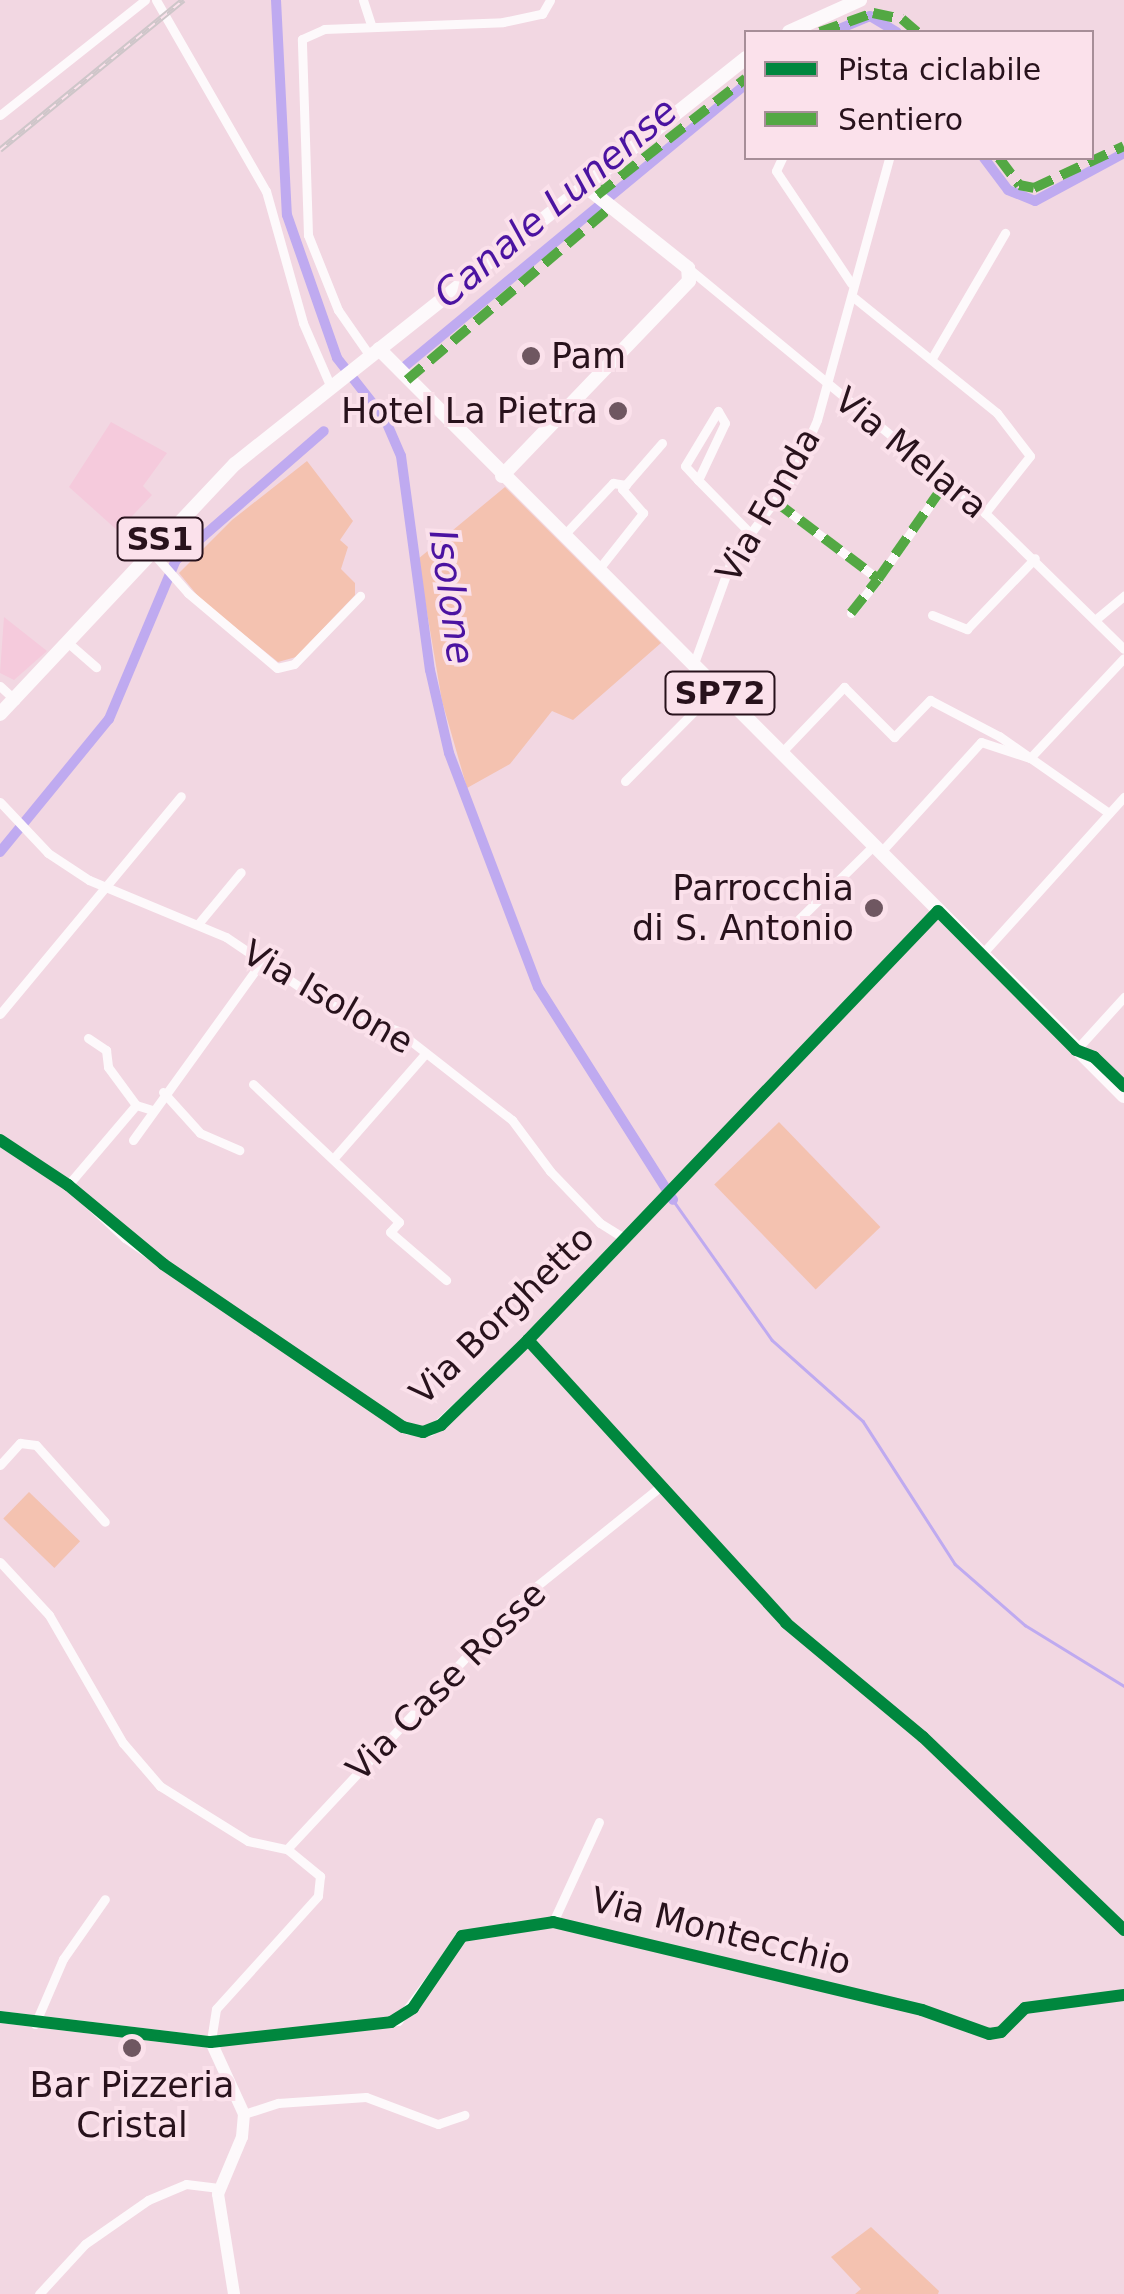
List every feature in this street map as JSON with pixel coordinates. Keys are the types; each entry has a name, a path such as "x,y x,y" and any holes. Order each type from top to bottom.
{"main road":[{"path":"793,30 860,0"},
{"path":"372,355 591,190 744,60"},
{"name":"Via Melara","path":"591,190 688,268"},
{"path":"502,476 685,290 688,268"},
{"name":"SS1","path":"0,714 197,499 333,383 372,355"},
{"name":"SP72","path":"372,355 400,372 1124,1096"}],"street":[{"path":"0,116 144,0"},
{"path":"156,0 266,191 308,336 333,383"},
{"path":"364,0 372,27"},
{"path":"372,355 345,323 308,235 298,48 314,30 475,27 542,14 550,0"},
{"name":"Via Fonda","path":"781,160 776,170 851,283"},
{"name":"Via Fonda","path":"693,666 724,574 776,502 803,455 828,386 852,296 851,283 888,160"},
{"path":"932,358 1005,234"},
{"name":"Via Melara","path":"688,268 985,513 1124,649"},
{"path":"685,290 712,291"},
{"path":"852,296 997,412 1030,456 985,513"},
{"path":"698,480 725,423 718,411 685,461 698,480 750,533"},
{"path":"598,570 643,514 622,489 662,442"},
{"path":"851,614 948,481"},
{"path":"563,536 614,483 626,484"},
{"path":"776,502 878,578"},
{"path":"150,550 276,668 294,664 360,596"},
{"path":"932,614 967,629 1035,558"},
{"path":"1095,620 1124,596"},
{"path":"66,641 96,667"},
{"path":"1030,758 1124,658"},
{"path":"0,686 15,700"},
{"path":"780,754 844,688 894,737 930,700 1030,758 1108,813"},
{"path":"625,781 716,690"},
{"path":"792,926 876,849 980,742 1030,758"},
{"path":"0,1014 108,889 180,796"},
{"path":"982,954 1124,797"},
{"name":"Via Isolone","path":"0,802 74,871 108,889 198,924 262,960 318,1000 379,1019 512,1120 600,1223 624,1238"},
{"path":"198,924 241,872"},
{"name":"Via Borghetto","path":"0,1140 68,1185 125,1238 412,1432 441,1425 528,1340 938,911"},
{"path":"134,1140 164,1092 262,960"},
{"path":"1076,1050 1124,997"},
{"path":"88,1038 106,1050 108,1067 136,1105 152,1110"},
{"path":"334,1159 425,1054"},
{"path":"254,1084 400,1222 390,1232 446,1280"},
{"path":"164,1092 200,1134 239,1150"},
{"path":"68,1185 136,1105"},
{"path":"528,1340 786,1623 923,1737 1124,1930"},
{"path":"0,1465 20,1443 36,1445 106,1522"},
{"name":"Via Case Rosse","path":"287,1849 518,1601 662,1486"},
{"path":"2,1567 49,1615 124,1743 160,1786 248,1841 287,1849 318,1872 320,1892 216,2009 212,2042 244,2114 242,2137 219,2188 234,2294"},
{"path":"553,1922 598,1822"},
{"path":"36,2024 63,1959 105,1899"},
{"name":"Via Montecchio","path":"212,2042 398,2021 462,1936 553,1922 696,1952 781,1979 922,2010 989,2034 1001,2032 1025,2008 1124,1995"},
{"path":"0,2017 212,2042"},
{"path":"244,2114 278,2103 366,2097 438,2124 464,2115"},
{"path":"39,2294 85,2244 148,2200 186,2184 219,2188"}],"shaded area":[{"path":"111,422 167,453 143,486 152,495 118,531 69,487"},
{"path":"307,461 353,521 340,540 348,547 341,569 355,583 355,595 296,657 278,662 202,601 179,573 232,520"},
{"path":"505,487 661,643 573,720 552,711 510,764 467,788 442,701 418,559"},
{"path":"4,617 47,651 14,680 0,673"},
{"path":"779,1122 880,1227 816,1290 714,1185"},
{"path":"29,1492 80,1541 54,1568 3,1519"},
{"path":"871,2227 938,2294 855,2294 861,2289 831,2257"}],"waterway":[{"name":"Isolone","path":"276,0 287,215 337,358 385,419 401,456 430,670 449,753 538,987 673,1200"},
{"name":"Canale Lunense","path":"837,30 870,16 894,30"},
{"name":"Canale Lunense","path":"404,367 744,86"},
{"name":"Canale Lunense","path":"986,160 1008,190 1035,201 1124,153"},
{"name":"Canale Lunense","path":"0,852 109,719 176,560 324,431"},
{"path":"673,1200 772,1340 863,1421 955,1564 1025,1625 1124,1686"}],"railway":[{"path":"0,150 183,0"}],"marked path":[{"path":"826,30 873,13 902,19 915,30"},
{"path":"597,195 744,80"},
{"path":"1094,160 1124,146"},
{"path":"1000,160 1019,185 1034,188 1094,160"},
{"path":"407,380 611,207"},
{"path":"776,502 878,579 947,481"},
{"path":"851,613 878,579"}],"cycle path":[{"path":"0,1140 68,1185 163,1264 403,1427 423,1432 441,1425 528,1340 938,911 1076,1050 1094,1057 1124,1086"},
{"path":"528,1340 786,1623 923,1737 1124,1930"},
{"path":"0,2017 211,2042 391,2022 413,2008 462,1936 553,1922 922,2010 989,2034 1001,2032 1025,2008 1124,1995"}],"place":[{"name":"Pam","path":"531,356"},
{"name":"Hotel La Pietra","path":"618,411"},
{"name":"Parrocchia di S. Antonio","path":"874,908"},
{"name":"Bar Pizzeria Cristal","path":"132,2048"}]}
